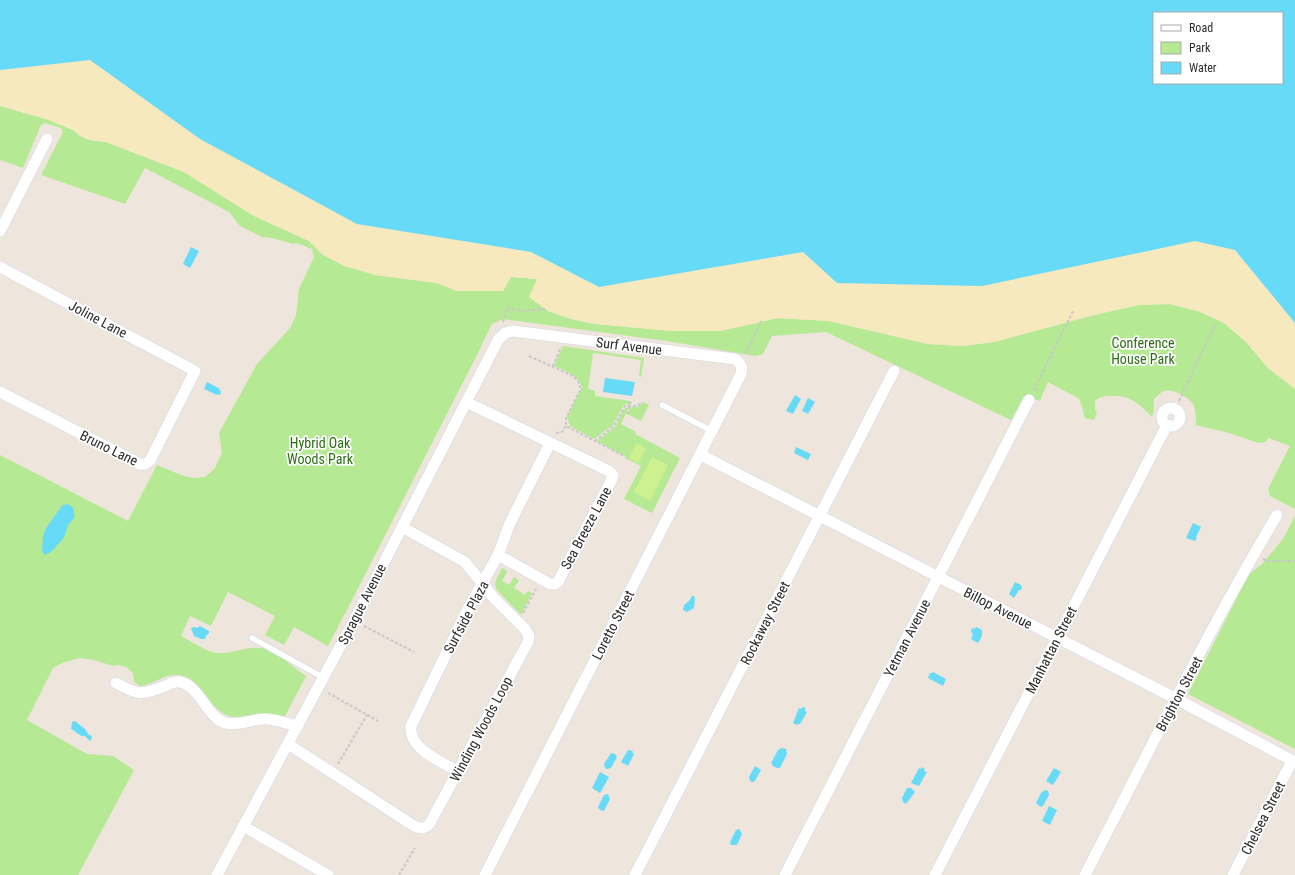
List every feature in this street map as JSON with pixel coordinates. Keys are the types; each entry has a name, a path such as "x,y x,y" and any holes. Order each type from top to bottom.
{"street":[{"path":"0,231 47,139"},
{"name":"Joline Lane","path":"0,267 195,371"},
{"name":"Surf Avenue","path":"505,333 513,331 735,359 741,369"},
{"name":"Sprague Avenue","path":"217,875 324,678 498,340 505,333"},
{"name":"Loretto Street","path":"485,875 701,454 741,369"},
{"name":"Bruno Lane","path":"0,392 144,465 151,460 195,371"},
{"name":"Rockaway Street","path":"635,875 894,371"},
{"name":"Yetman Avenue","path":"785,875 1029,400"},
{"name":"Sea Breeze Lane","path":"466,402 609,471 613,475 558,582 555,584 550,584 498,556"},
{"name":"Manhattan Street","path":"935,875 1167,425"},
{"name":"Surfside Plaza","path":"459,772 420,748 413,740 410,733 411,726 469,607 498,556 510,523 550,443"},
{"name":"Billop Avenue","path":"701,454 1176,699 1294,762"},
{"name":"Brighton Street","path":"1085,875 1176,699 1253,555 1277,515"},
{"name":"Winding Woods Loop","path":"288,744 414,826 419,828 428,826 459,772 529,639 525,629 482,585 465,562 402,527"},
{"path":"116,683 128,690 142,694 171,683 182,683 194,691 215,716 224,722 233,724 264,719 298,726"},
{"name":"Chelsea Street","path":"1233,875 1294,762"},
{"path":"243,826 328,875"}],"lane":[{"path":"662,405 712,431"},
{"path":"252,638 324,678"}],"path":[{"path":"505,333 503,322 507,308 523,311 545,309"},
{"path":"1029,400 1073,311"},
{"path":"741,369 761,321"},
{"path":"1178,401 1215,325"},
{"path":"553,366 563,344"},
{"path":"529,356 574,377 580,384 580,390 566,418 566,426 624,456"},
{"path":"627,414 631,401"},
{"path":"595,441 614,426 625,406 637,406 642,402"},
{"path":"1253,555 1268,561 1295,561"},
{"path":"522,616 533,594"},
{"path":"364,626 414,652"},
{"path":"328,694 378,721"},
{"path":"337,765 367,715"},
{"path":"399,875 415,848"}],"green space":[{"name":"Hybrid Oak Woods Park","path":"0,106 46,119 73,130 80,136 93,141 106,142 184,172 254,216 309,241 323,255 375,275 437,283 457,291 503,291 511,277 538,279 529,297 548,311 571,319 595,324 672,331 720,331 778,318 829,321 928,344 962,346 994,342 1098,314 1139,305 1170,304 1198,311 1224,323 1247,343 1268,368 1295,389 1295,509 1270,496 1268,489 1290,446 1269,438 1265,442 1258,443 1229,433 1196,425 1194,406 1189,400 1177,392 1168,390 1159,394 1154,399 1152,417 1135,402 1125,397 1101,397 1095,401 1095,409 1097,413 1094,420 1085,418 1079,399 1048,382 1040,401 1024,396 1011,420 826,332 772,336 763,354 755,356 667,341 503,319 492,324 328,646 294,627 284,645 265,635 275,616 228,592 211,626 190,616 181,636 199,646 217,653 249,648 262,648 279,655 306,676 284,718 263,714 237,717 229,716 221,712 215,706 198,685 184,676 171,675 140,686 134,682 133,673 126,667 118,665 113,666 94,660 80,658 62,663 53,668 27,720 87,754 113,756 134,770 78,875 0,875 0,455 128,521 157,465 181,475 193,478 205,477 215,468 222,453 219,433 257,364 290,328 296,315 299,289 314,257 312,249 297,243 293,244 272,238 262,237 240,226 229,212 145,168 125,204 41,175 63,132 61,128 45,123 41,125 23,168 0,160"},
{"path":"563,346 644,358 641,377 639,376 641,360 593,353 588,389 595,391 595,396 630,401 629,405 625,404 623,406 613,425 594,439 570,426 567,417 582,387 574,376 554,366"},
{"path":"643,402 649,405 641,421 627,414 631,407 638,407"},
{"path":"629,407 621,424 636,432 635,434 680,458 652,513 624,499 641,466 597,441 615,427 624,409"},
{"path":"637,443 646,448 638,463 629,458"},
{"path":"652,457 668,465 650,501 634,492"},
{"path":"1295,516 1295,749 1188,694 1249,574 1262,564 1283,539"},
{"path":"502,568 507,572 502,581 509,585 514,577 519,580 514,588 525,595 528,591 532,593 521,615 496,589 495,582"}],"sand":[{"path":"90,60 200,139 357,224 531,252 599,287 803,252 837,283 982,286 1195,241 1235,250 1295,323 1295,389 1268,368 1247,343 1224,323 1198,311 1170,304 1139,305 1098,314 994,342 962,346 928,344 829,321 778,318 720,331 672,331 595,324 571,319 548,311 529,297 537,279 511,277 503,291 457,291 437,283 375,275 344,266 323,255 309,241 254,216 184,172 106,142 86,139 73,130 46,119 0,106 0,70"}],"water":[{"path":"0,0 1295,0 1295,323 1235,250 1195,241 982,286 837,283 803,252 599,287 531,252 357,224 200,139 90,60 0,70"},
{"path":"191,247 199,251 190,268 183,264"},
{"path":"605,378 635,382 632,396 603,392"},
{"path":"207,382 220,389 220,395 204,389"},
{"path":"795,395 801,399 793,414 786,411"},
{"path":"808,398 815,402 808,414 802,411"},
{"path":"796,447 811,454 808,460 794,453"},
{"path":"67,504 74,509 74,518 68,525 62,540 51,552 45,555 42,551 43,537 46,528 63,505"},
{"path":"1193,523 1201,527 1195,541 1186,538"},
{"path":"1015,582 1021,585 1022,588 1014,598 1009,594"},
{"path":"692,596 694,596 695,599 694,608 687,612 683,610 684,605"},
{"path":"200,626 209,631 205,639 194,636 191,628 197,628"},
{"path":"976,627 981,629 982,633 978,643 971,639 973,634 971,632 972,628 974,629"},
{"path":"933,672 946,679 943,686 928,678 930,673"},
{"path":"803,707 807,712 800,724 797,725 793,723 799,708 801,709"},
{"path":"75,721 85,729 89,735 92,736 90,741 85,736 79,735 71,729 72,722"},
{"path":"782,748 786,749 787,754 780,768 777,768 771,763 778,750"},
{"path":"628,750 633,751 632,752 634,754 628,766 621,762"},
{"path":"611,753 615,754 617,757 611,768 607,769 605,768 604,764"},
{"path":"755,766 761,770 753,782 750,781 749,777"},
{"path":"922,767 925,769 924,771 927,772 919,786 911,783 919,768 921,769"},
{"path":"1054,768 1061,772 1053,785 1046,781"},
{"path":"600,772 609,777 600,793 592,788"},
{"path":"907,788 911,788 915,792 906,804 903,802 902,798"},
{"path":"1045,790 1048,791 1049,795 1041,807 1036,803 1041,793"},
{"path":"608,794 610,799 604,811 600,810 598,807 604,795"},
{"path":"1049,806 1057,810 1050,825 1042,821"},
{"path":"739,829 742,834 737,845 731,845 730,842 736,830"}],"park label":[{"name":"Conference House Park","path":"1143,352"}]}
